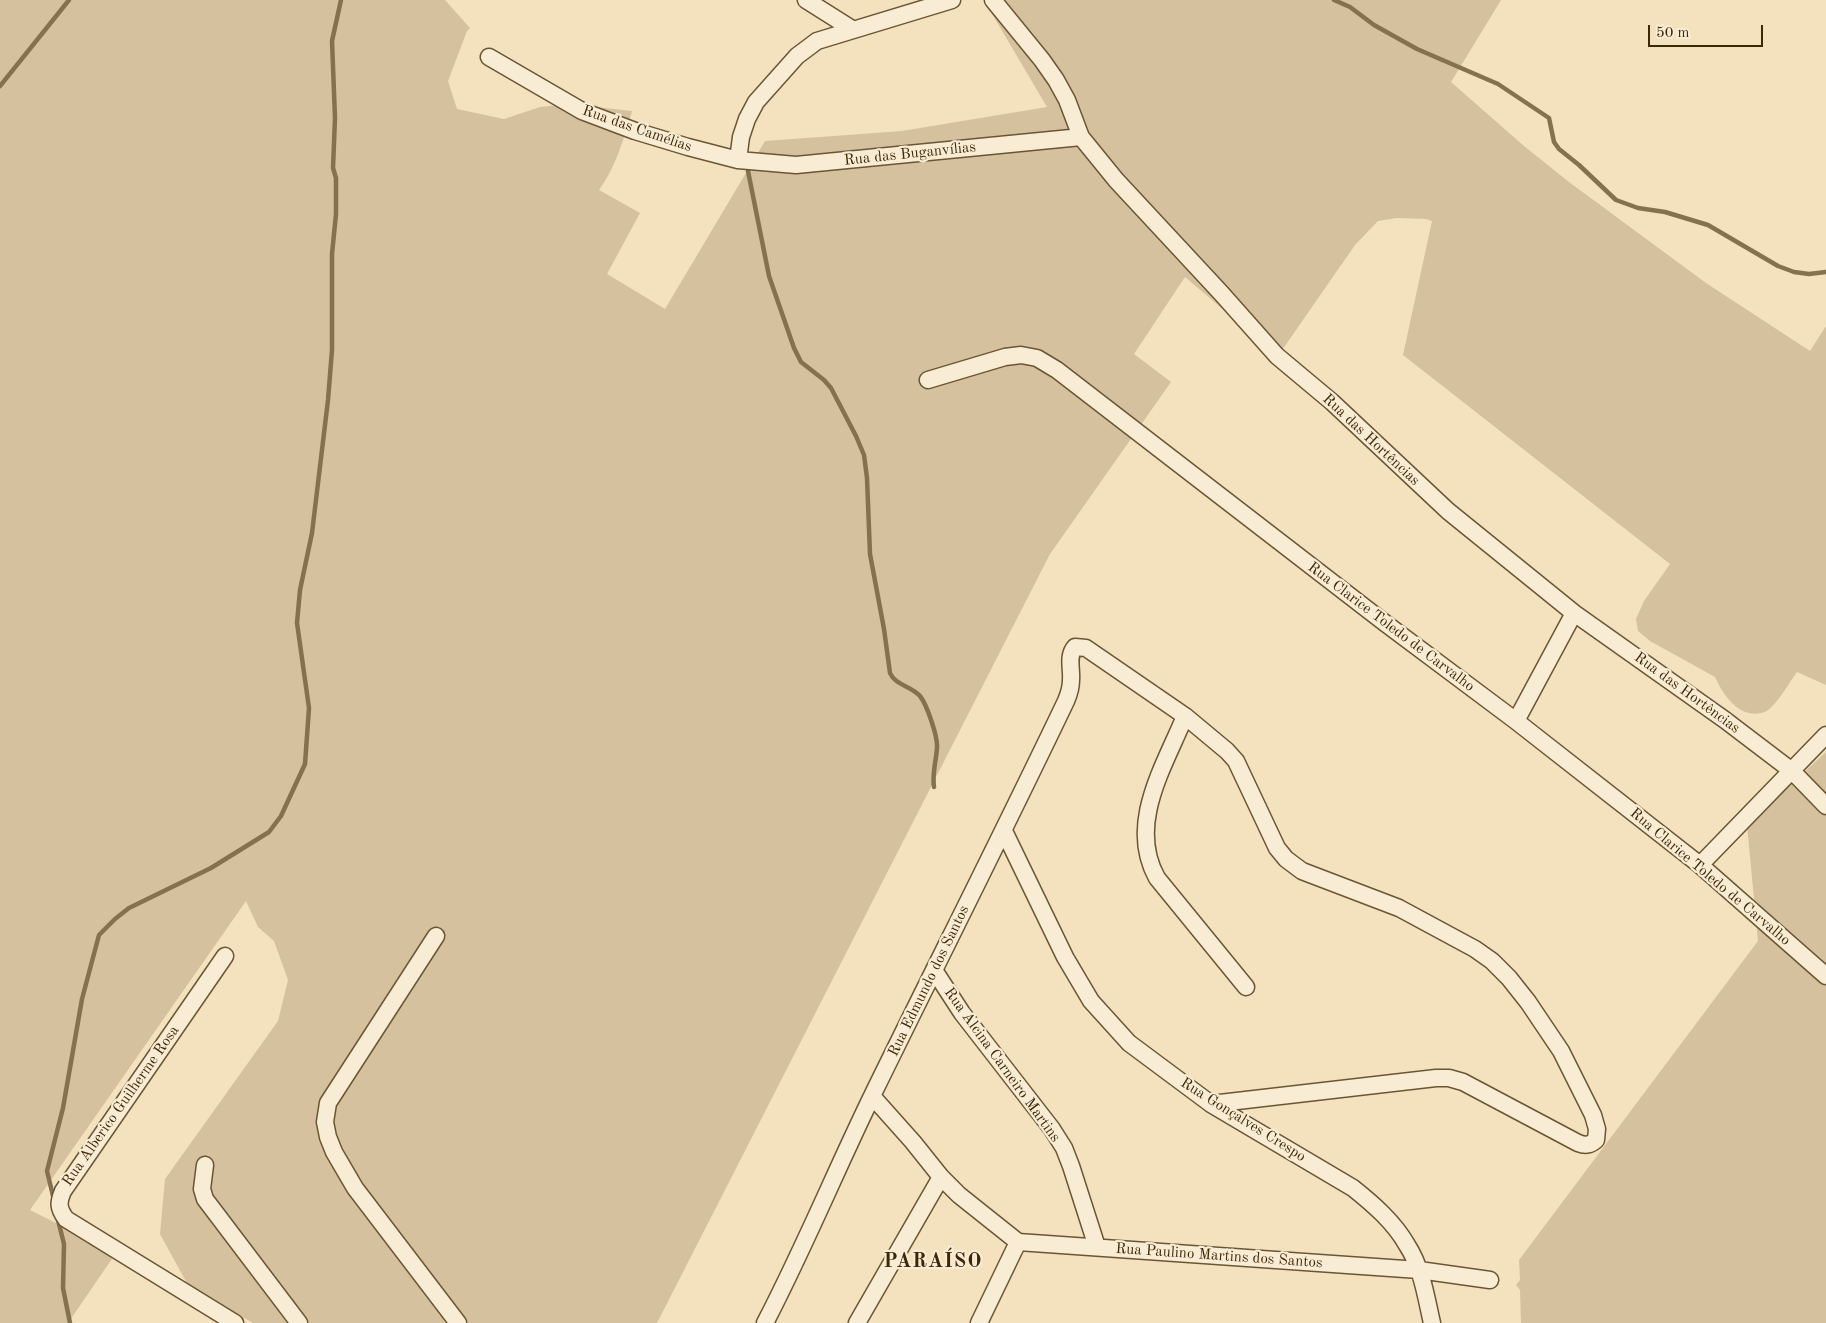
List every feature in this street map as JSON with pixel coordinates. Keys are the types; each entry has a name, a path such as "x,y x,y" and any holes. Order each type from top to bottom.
{"street":[{"path":"806,0 852,29"},
{"path":"738,160 741,137 747,119 756,102 797,56 810,46 817,41 852,29 952,0"},
{"name":"Rua das Hortências","path":"993,0 1056,80 1067,100 1081,137 1116,180 1215,286 1277,356 1332,402 1448,511 1574,613 1725,720 1792,771 1826,806"},
{"name":"Rua das Camélias","path":"489,57 582,111 635,131 738,160"},
{"name":"Rua das Buganvílias","path":"738,160 796,165 1081,137"},
{"name":"Rua Clarice Toledo de Carvalho","path":"928,380 1005,357 1020,355 1037,358 1057,370 1378,617 1516,720 1700,865 1826,976"},
{"path":"1516,720 1574,613"},
{"name":"Rua Edmundo dos Santos","path":"765,1323 872,1096 1004,831 1070,691 1072,651 1075,647 1086,648 1186,716"},
{"path":"1211,1104 1449,1078 1463,1082 1578,1143 1590,1144 1596,1140 1597,1129 1593,1115 1561,1052 1509,978 1492,961 1475,949 1399,908 1302,871 1286,860 1277,848 1236,761 1228,751 1186,716 1153,791 1145,826 1146,853 1157,878 1246,987"},
{"path":"1700,865 1826,735"},
{"name":"Rua Gonçalves Crespo","path":"1004,831 1065,957 1092,1000 1130,1043 1211,1104 1353,1188 1373,1204 1408,1245 1419,1270 1432,1323"},
{"path":"436,936 328,1103 325,1122 334,1152 355,1188 458,1323"},
{"name":"Rua Alberico Guilherme Rosa","path":"225,956 63,1191 59,1201 59,1210 66,1219 234,1323"},
{"name":"Rua Alcina Carneiro Martins","path":"934,970 962,1013 1060,1142 1071,1166 1097,1247"},
{"path":"872,1096 941,1177 959,1195 1018,1242 979,1323"},
{"path":"205,1164 202,1190 205,1199 299,1323"},
{"path":"857,1323 941,1177"},
{"name":"Rua Paulino Martins dos Santos","path":"1018,1242 1419,1270 1490,1280"}],"shaded area":[{"path":"0,0 445,0 470,28 467,31 448,81 457,109 504,119 540,107 568,104 632,111 615,162 599,190 640,213 607,274 665,309 765,141 902,131 1047,107 985,0 1501,0 1451,82 1524,146 1569,182 1706,283 1810,351 1826,326 1826,685 1797,672 1772,707 1767,711 1753,714 1739,709 1733,704 1722,691 1715,677 1650,641 1638,631 1636,619 1644,601 1670,564 1403,355 1432,221 1397,218 1378,221 1355,245 1278,356 1185,277 1134,354 1171,382 1050,554 657,1323 253,1323 188,1285 160,1234 165,1179 278,1021 288,980 274,941 258,927 246,901 30,1210 116,1253 68,1323 0,1323"},
{"path":"1826,752 1826,1323 1521,1323 1520,1290 1516,1285 1520,1280 1519,1260 1758,941 1747,825"}],"waterway":[{"path":"0,86 69,0"},
{"path":"54,1200 47,1171 63,1108 82,999 99,935 129,908 211,868 269,832 281,816 305,764 309,708 297,623 300,590 312,533 332,350 332,254 336,214 336,178 333,168 335,118 332,41 341,0"},
{"path":"1334,0 1350,7 1374,25 1417,49 1498,84 1549,118 1554,142 1559,149 1616,200 1638,208 1665,212 1708,225 1778,266 1794,272 1809,274 1826,272"},
{"path":"748,171 769,276 794,348 801,362 831,388 864,455 867,478 870,554 890,673 899,683 920,696 929,714 937,743 933,777 934,787"},
{"path":"58,1220 64,1244 63,1288 70,1323"}],"district":[{"name":"PARAÍSO","path":"933,1262"}]}
